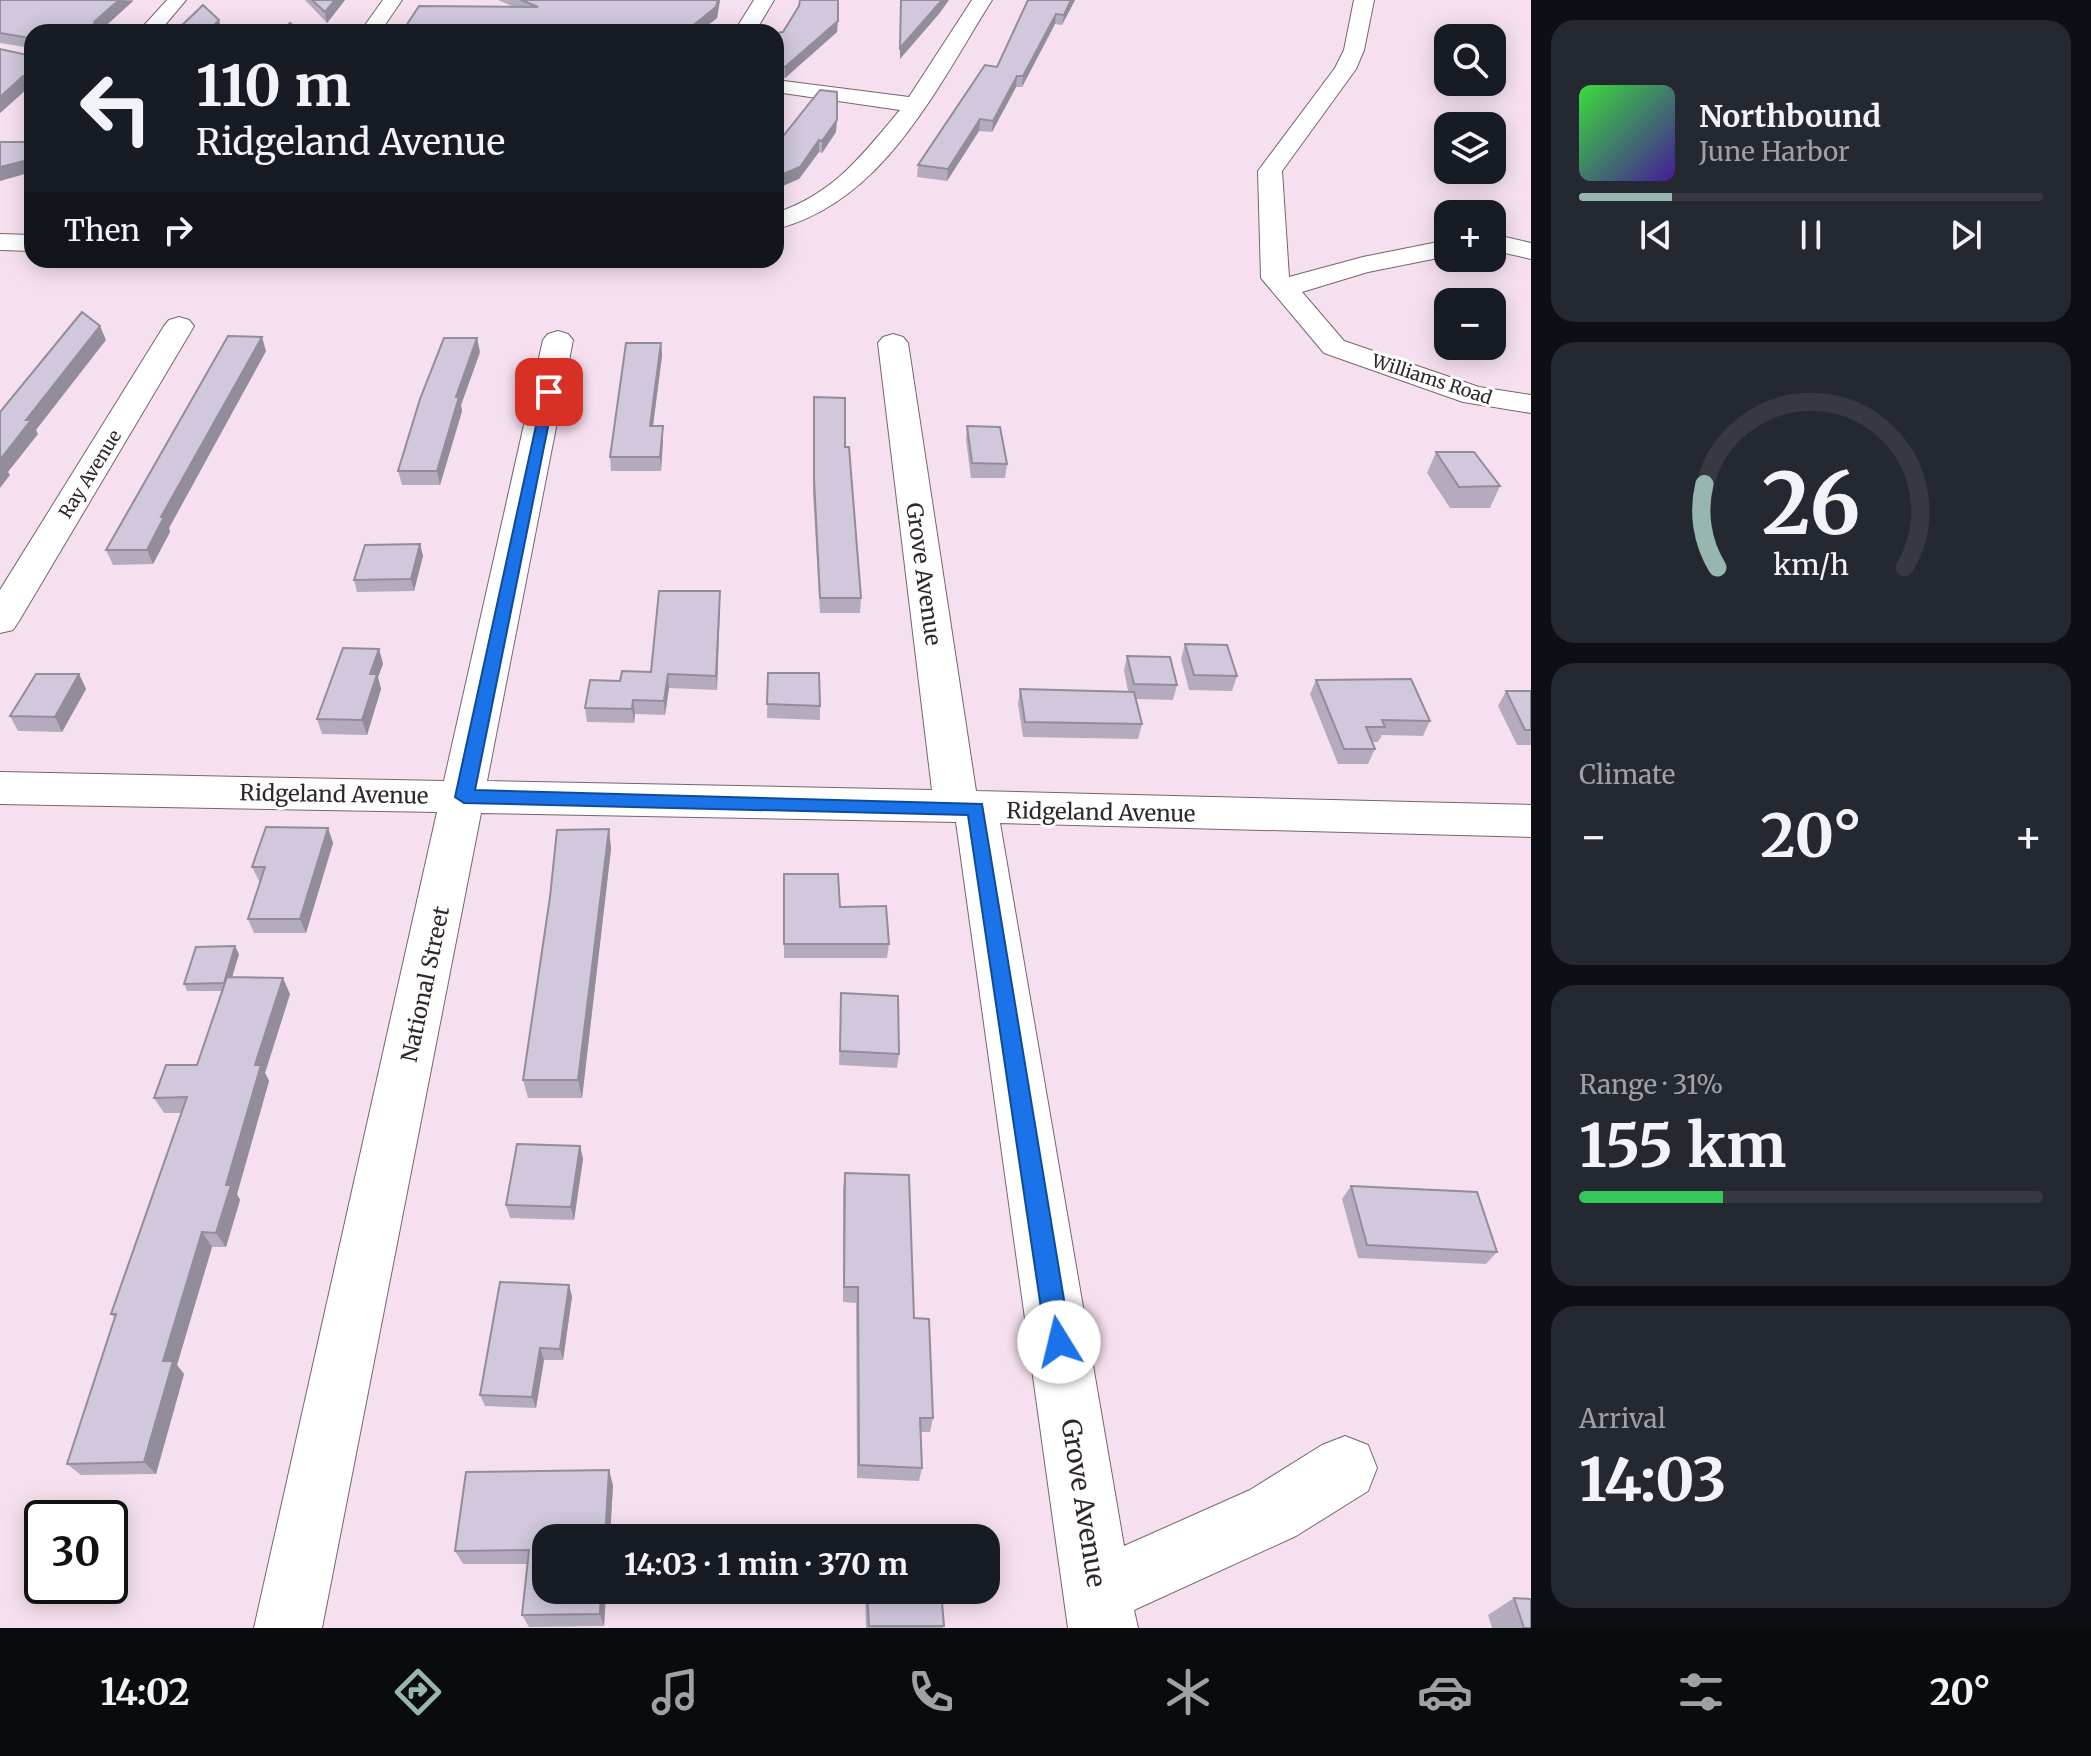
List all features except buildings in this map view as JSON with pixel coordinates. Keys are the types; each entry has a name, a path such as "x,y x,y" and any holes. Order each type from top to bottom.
{"street":[{"path":"155,24 177,0"},
{"path":"376,24 393,0"},
{"path":"750,24 762,9 764,0"},
{"path":"784,218 803,212 848,185 915,105 982,0"},
{"path":"1364,0 1354,50 1345,69 1272,163 1275,278 1284,289 1363,265 1434,251"},
{"path":"784,87 915,105"},
{"path":"0,242 24,243"},
{"path":"1506,245 1531,251"},
{"name":"Williams Road","path":"1284,289 1334,347 1474,395 1531,404"},
{"name":"Ray Avenue","path":"0,621 179,326"},
{"name":"National Street","path":"288,1628 558,340"},
{"name":"Grove Avenue","path":"893,343 966,808 1100,1610"},
{"name":"Ridgeland Avenue","path":"0,788 1531,821"},
{"path":"1100,1610 1273,1513 1345,1468"}],"route":[{"path":"549,392 464,797 956,806 976,809 1059,1342"}]}
